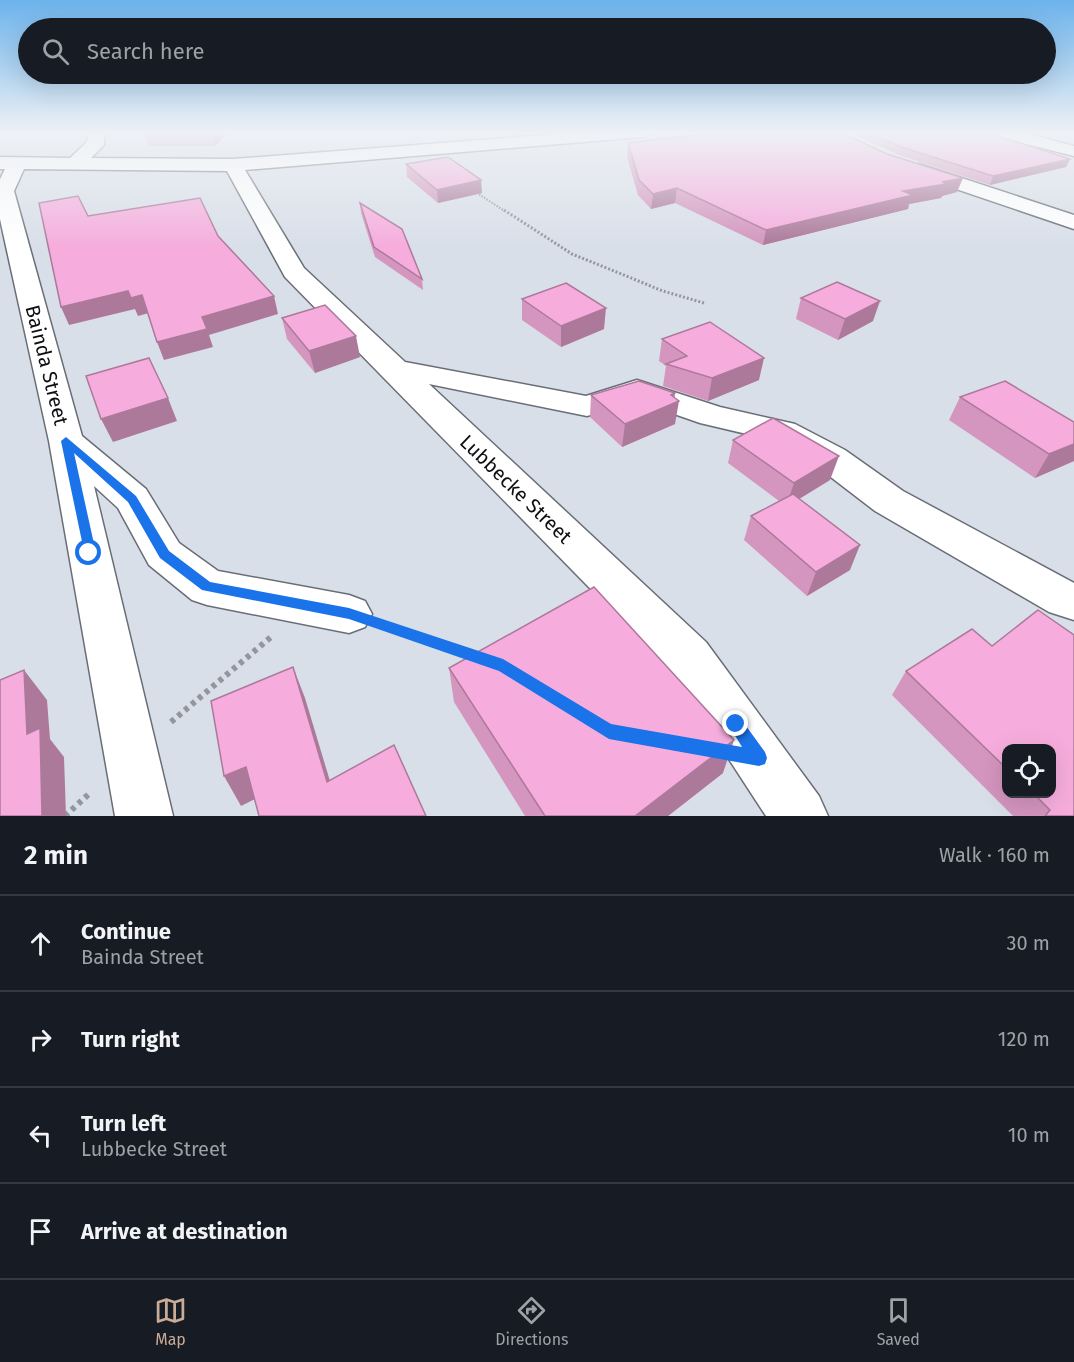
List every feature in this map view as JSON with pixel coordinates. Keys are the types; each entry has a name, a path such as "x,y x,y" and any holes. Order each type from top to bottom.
{"street":[{"name":"Bainda Street","path":"7,170 4,191 66,441 144,816"},
{"name":"Lubbecke Street","path":"236,170 294,272 689,657 799,816"},
{"path":"917,170 1074,222"},
{"path":"394,369 498,387 587,406 638,390 712,416 783,432 832,459 889,501 1074,602"},
{"path":"66,441 132,499 164,554 207,587 349,614"}],"path":[{"path":"451,170 465,185 572,254 663,291 704,303"},
{"path":"349,614 481,658"},
{"path":"65,816 131,755 276,633"}],"building":[{"path":"413,170 467,170 481,180 437,190"},
{"path":"636,170 938,170 963,178 943,182 946,184 903,191 913,195 766,230 677,188 653,194 639,180"},
{"path":"974,170 1020,170 993,176"},
{"path":"78,196 88,216 200,198 218,236 274,296 202,317 207,329 157,342 142,295 131,298 128,291 61,307 39,203"},
{"path":"360,203 402,229 422,279 374,247"},
{"path":"837,282 880,301 845,319 801,298"},
{"path":"566,283 606,308 561,326 522,299"},
{"path":"325,305 356,336 309,351 282,318"},
{"path":"710,322 764,358 712,378 666,364 687,356 662,339"},
{"path":"149,358 168,398 101,419 86,376"},
{"path":"639,381 675,393 671,395 679,401 625,424 591,395"},
{"path":"1005,381 1074,422 1074,444 1049,454 960,397"},
{"path":"773,418 839,456 794,483 733,440"},
{"path":"793,494 860,545 816,572 751,516"},
{"path":"594,587 734,740 635,816 545,816 449,668"},
{"path":"1038,610 1074,635 1074,816 1045,816 1050,810 1038,798 1056,798 1056,744 1002,744 1002,764 906,671 972,629 992,646"},
{"path":"293,667 327,782 394,745 426,816 259,816 246,767 224,776 211,701"},
{"path":"24,670 27,734 40,728 42,816 0,816 0,680"}],"route":[{"path":"89,553 66,441 132,499 164,554 207,587 349,614 503,666 609,731 759,758 736,724"}]}
